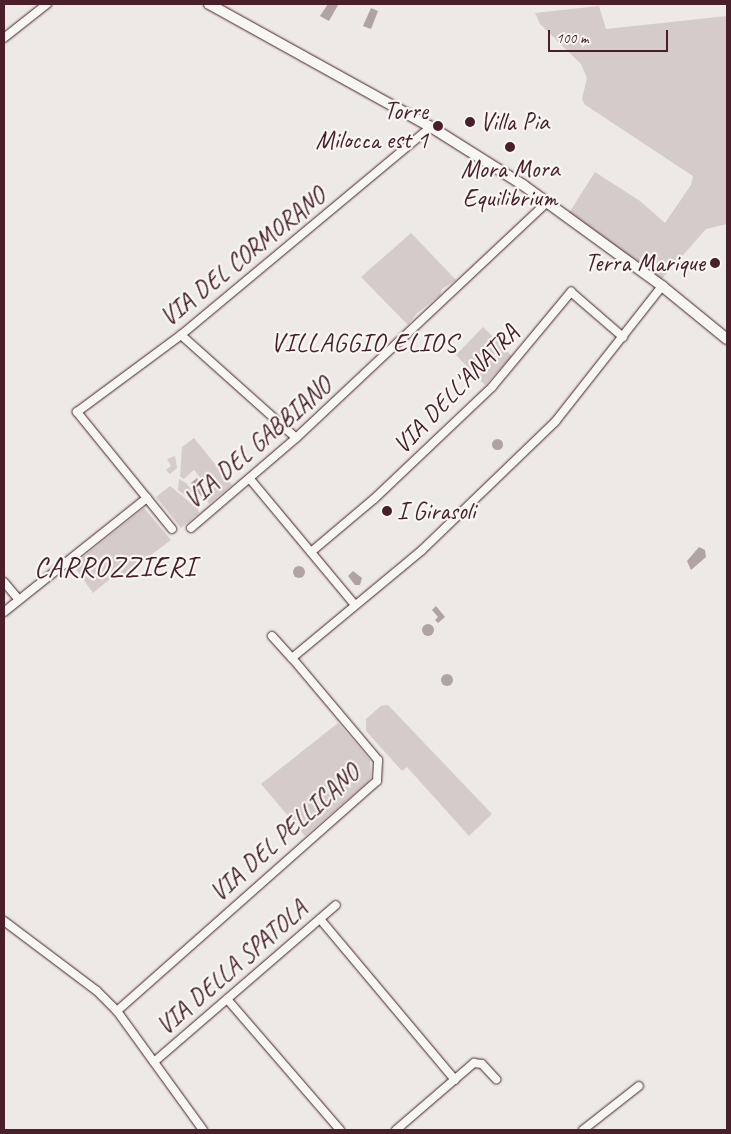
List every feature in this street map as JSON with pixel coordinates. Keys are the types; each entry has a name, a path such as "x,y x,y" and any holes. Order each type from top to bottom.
{"street":[{"path":"4,38 47,4"},
{"path":"209,4 432,127 547,202 662,286 727,339"},
{"name":"VIA DEL CORMORANO","path":"147,498 76,412 181,335 432,127"},
{"name":"VIA DEL GABBIANO","path":"191,528 296,438 547,202"},
{"path":"292,658 422,550 555,422 662,286"},
{"name":"VIA DELL'ANATRA","path":"311,552 374,499 492,387 570,292 623,337"},
{"path":"181,335 296,438"},
{"path":"250,479 355,605"},
{"path":"4,612 147,498 172,529"},
{"path":"4,582 19,600"},
{"name":"VIA DEL PELLICANO","path":"117,1011 377,781 378,760 272,636"},
{"name":"VIA DELLA SPATOLA","path":"154,1062 336,905"},
{"path":"320,919 455,1080"},
{"path":"4,921 97,991 117,1011 203,1130"},
{"path":"227,999 340,1130"},
{"path":"396,1130 474,1063 482,1064 496,1079"},
{"path":"583,1130 639,1086"}],"shaded area":[{"path":"328,4 338,5 329,21 320,16"},
{"path":"599,6 606,29 727,16 727,224 706,229 661,280 569,213 595,172 640,201 665,223 691,185 693,176 584,104 582,99 587,78 581,64 540,24 535,13"},
{"path":"371,8 378,11 371,29 363,26"},
{"path":"411,233 456,280 442,289 440,295 416,314 408,325 361,277"},
{"path":"483,327 512,356 485,385 456,355"},
{"path":"194,438 232,485 209,504 205,498 212,492 194,470 184,479 180,476 182,447"},
{"path":"497,438 503,444 497,450 491,444"},
{"path":"175,456 177,468 170,474 166,470 171,466 167,459"},
{"path":"197,478 207,491 201,496 191,483"},
{"path":"179,479 186,483 200,500 197,504 178,490"},
{"path":"170,486 198,509 199,513 181,528 156,497"},
{"path":"144,508 171,540 124,575 120,571 93,593 73,565"},
{"path":"699,547 705,550 706,557 691,570 687,561"},
{"path":"299,566 305,572 299,578 293,572"},
{"path":"353,571 362,578 360,585 355,585 348,576"},
{"path":"436,606 445,617 438,623 435,620 438,617 432,610"},
{"path":"428,624 434,630 428,636 422,630"},
{"path":"447,674 453,680 447,686 441,680"},
{"path":"388,705 492,814 469,836 407,767 402,771 366,731 366,719 381,706"},
{"path":"338,723 370,760 371,776 369,781 305,836 261,784"}],"place":[{"name":"Villa Pia","path":"470,122"},
{"name":"Torre Milocca est 1","path":"438,126"},
{"name":"Mora Mora Equilibrium","path":"510,147"},
{"name":"Terra Marique","path":"715,263"},
{"name":"I Girasoli","path":"387,511"}],"district":[{"name":"VILLAGGIO ELIOS","path":"364,343"},
{"name":"CARROZZIERI","path":"115,567"}]}
